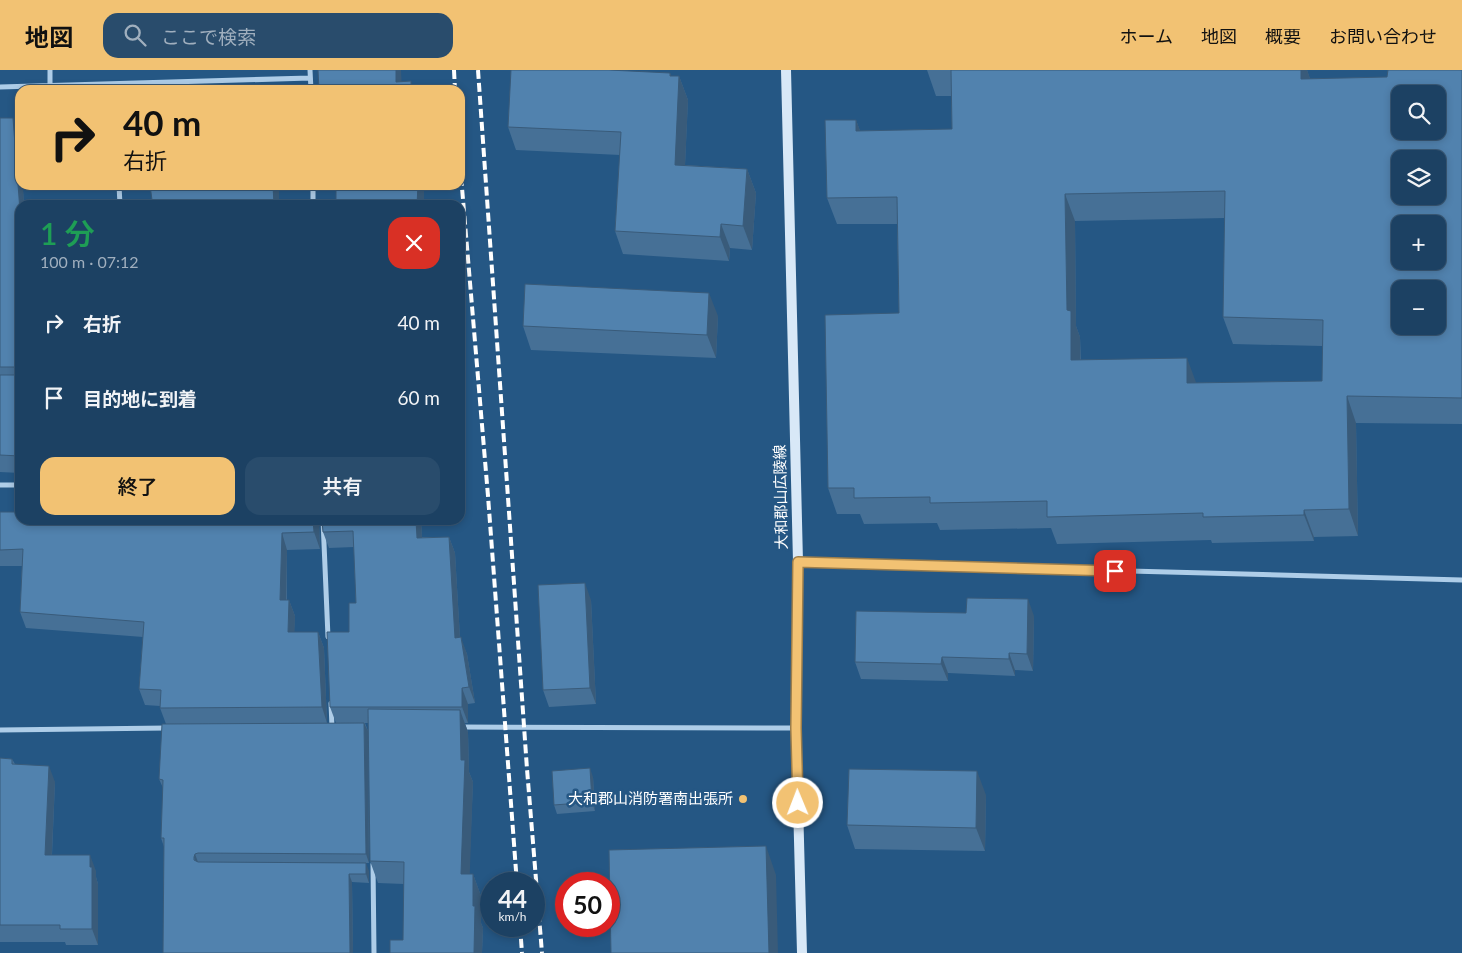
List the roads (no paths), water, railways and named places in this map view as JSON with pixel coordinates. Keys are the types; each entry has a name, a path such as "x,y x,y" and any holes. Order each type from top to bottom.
{"main road":[{"name":"大和郡山広陵線","path":"786,70 798,562 796,728 802,953"}],"street":[{"path":"50,70 50,85"},
{"path":"310,70 311,85"},
{"path":"158,85 310,78"},
{"path":"0,87 15,87"},
{"path":"0,485 15,485"},
{"path":"323,525 328,638"},
{"path":"798,562 1462,580"},
{"path":"331,698 332,727"},
{"path":"323,727 342,727"},
{"path":"450,727 796,728"},
{"path":"0,730 169,728"},
{"path":"373,857 374,953"},
{"path":"363,867 373,867"}],"railway":[{"path":"454,70 455,85"},
{"path":"478,70 527,769 542,953"},
{"path":"462,190 463,200"},
{"path":"465,223 488,496 516,872"},
{"path":"521,937 522,953"}],"place":[{"name":"大和郡山消防署南出張所","path":"743,799"}]}
